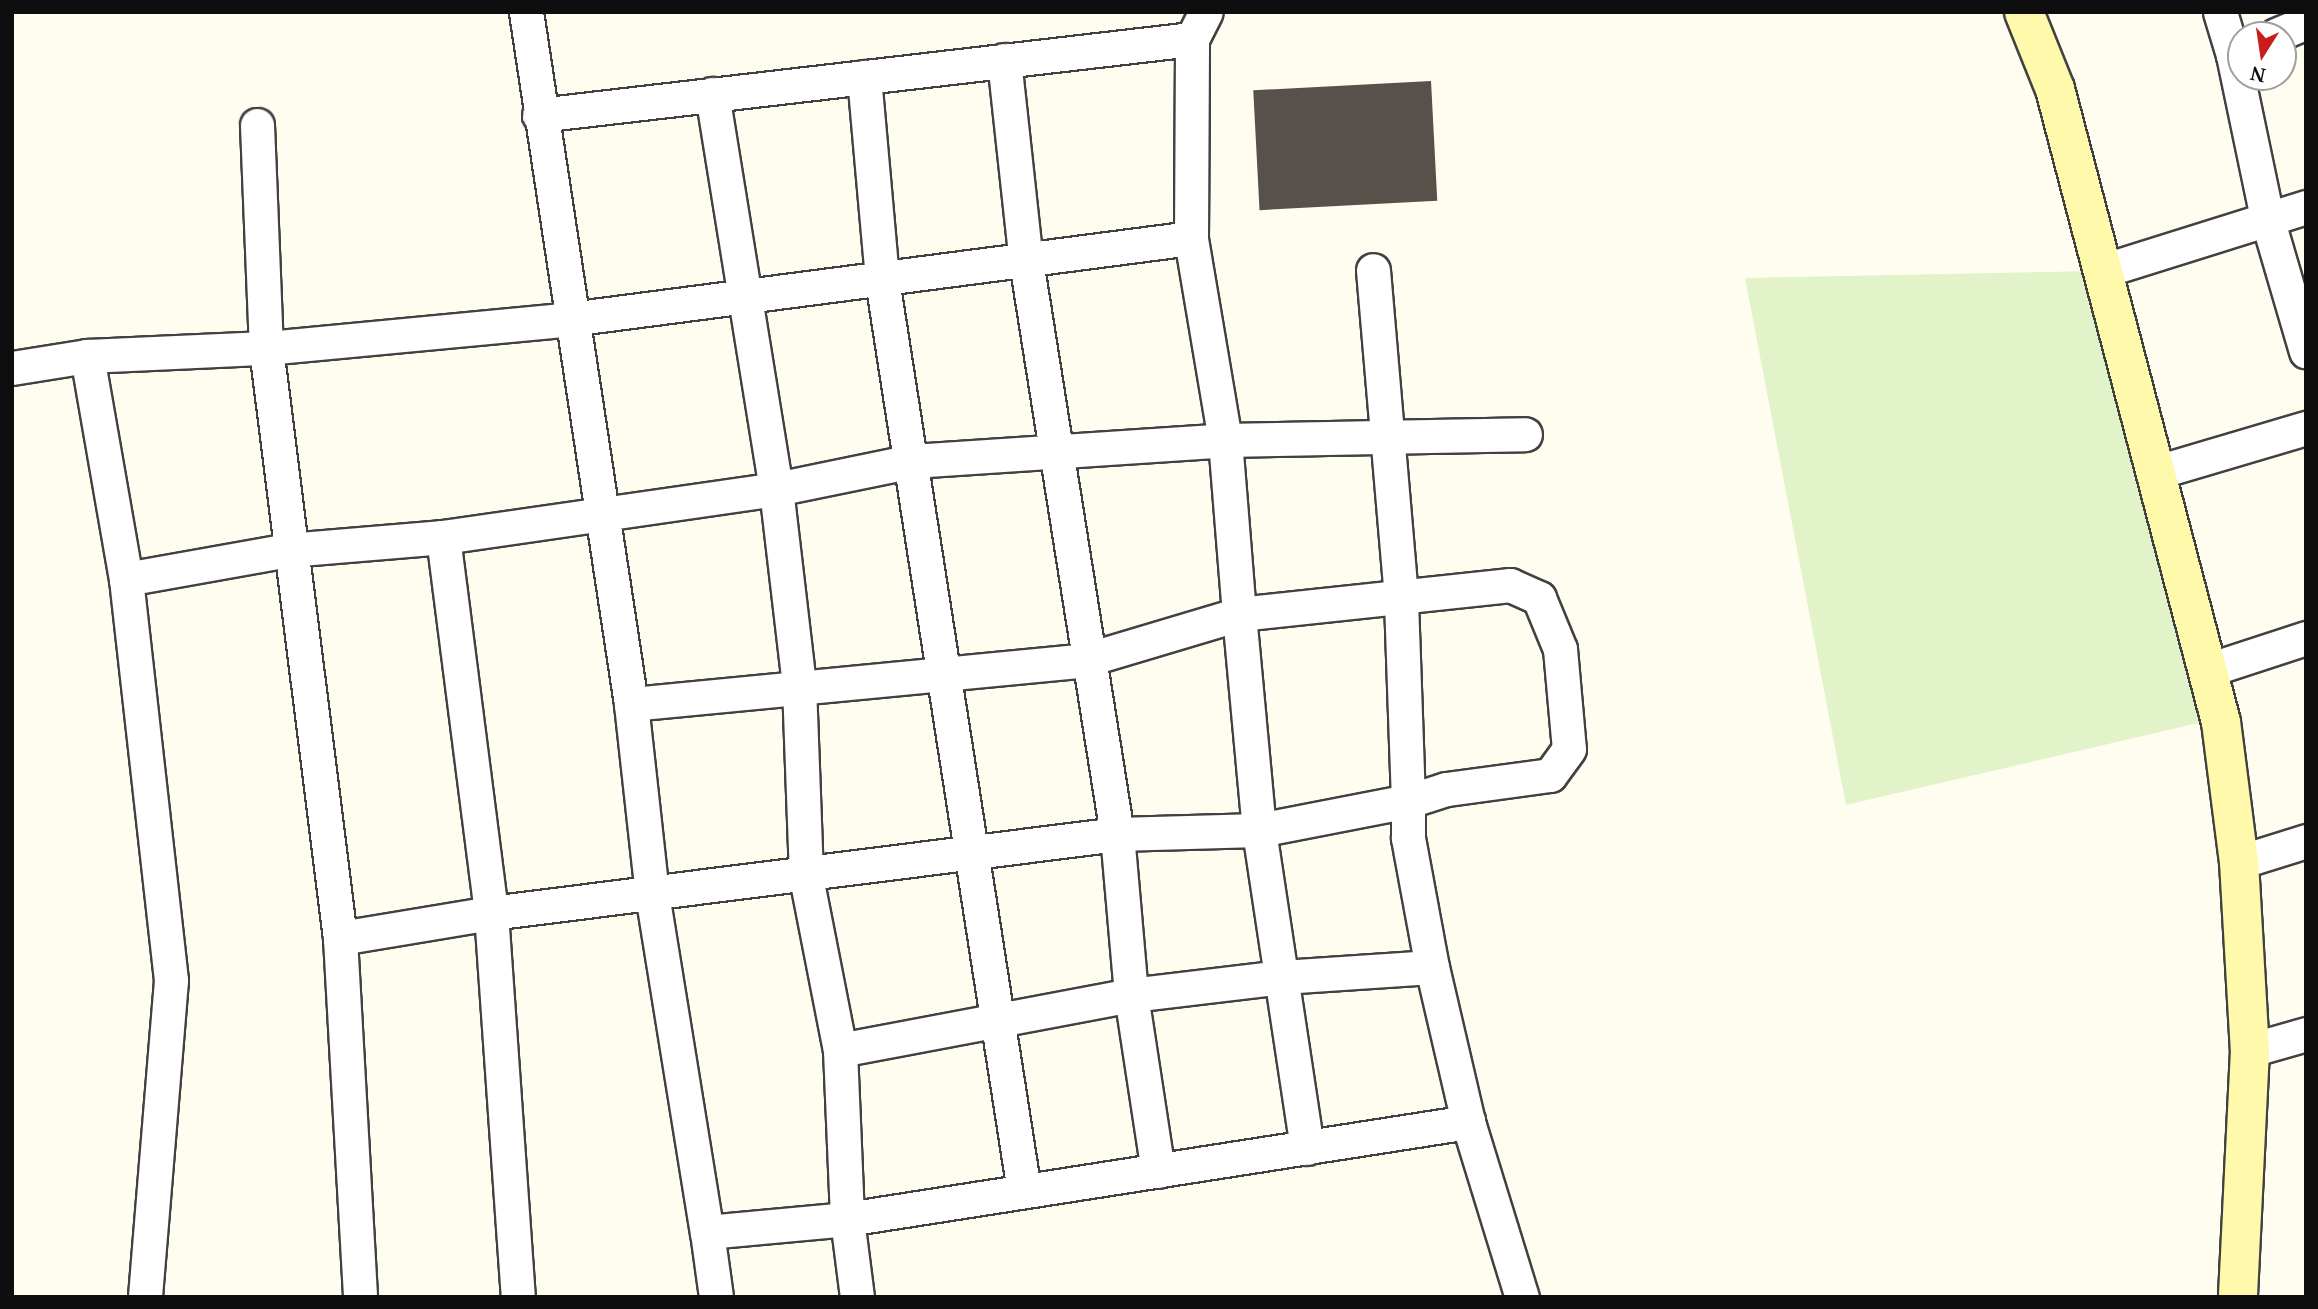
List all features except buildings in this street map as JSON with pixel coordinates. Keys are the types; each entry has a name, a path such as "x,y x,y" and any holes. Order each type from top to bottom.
{"street":[{"path":"526,12 569,319 631,704 652,894 716,1297"},
{"path":"2024,12 2055,89 2105,271 2154,473 2221,722 2239,862 2250,1051 2238,1297"},
{"path":"2220,12 2227,29"},
{"path":"539,114 1004,60 1199,26 1191,238 1225,440 1259,830 1307,1148"},
{"path":"1004,60 1026,261 1060,451 1085,660 1117,834 1131,995 1158,1171"},
{"path":"864,77 882,280 971,853 1002,1023 1024,1192"},
{"path":"2244,91 2267,218 2306,351"},
{"path":"712,94 776,489 799,685 806,877 840,1050 847,1219 857,1297"},
{"path":"257,125 266,348 288,550 340,939 360,1297"},
{"path":"2105,271 2306,207"},
{"path":"12,368 87,356 266,348 569,319 1191,238"},
{"path":"1373,270 1401,597 1408,838 1432,967 1468,1122 1522,1297"},
{"path":"87,356 125,579 171,980 145,1297"},
{"path":"2154,473 2306,428"},
{"path":"125,579 288,550 443,537 599,511 776,489 912,461 1225,440 1525,434"},
{"path":"443,537 491,913 518,1297"},
{"path":"340,939 491,913 806,877 1117,834 1259,830 1408,801 1446,789 1550,775 1569,749 1560,649 1539,598 1510,585 1239,614 1085,660 799,685 631,704"},
{"path":"2208,670 2306,638"},
{"path":"2239,862 2306,841"},
{"path":"840,1050 1002,1023 1131,995 1282,976 1432,967"},
{"path":"2250,1051 2306,1034"},
{"path":"707,1232 847,1219 1468,1122"}],"green space":[{"path":"2100,271 2211,720 1846,805 1745,278"}]}
